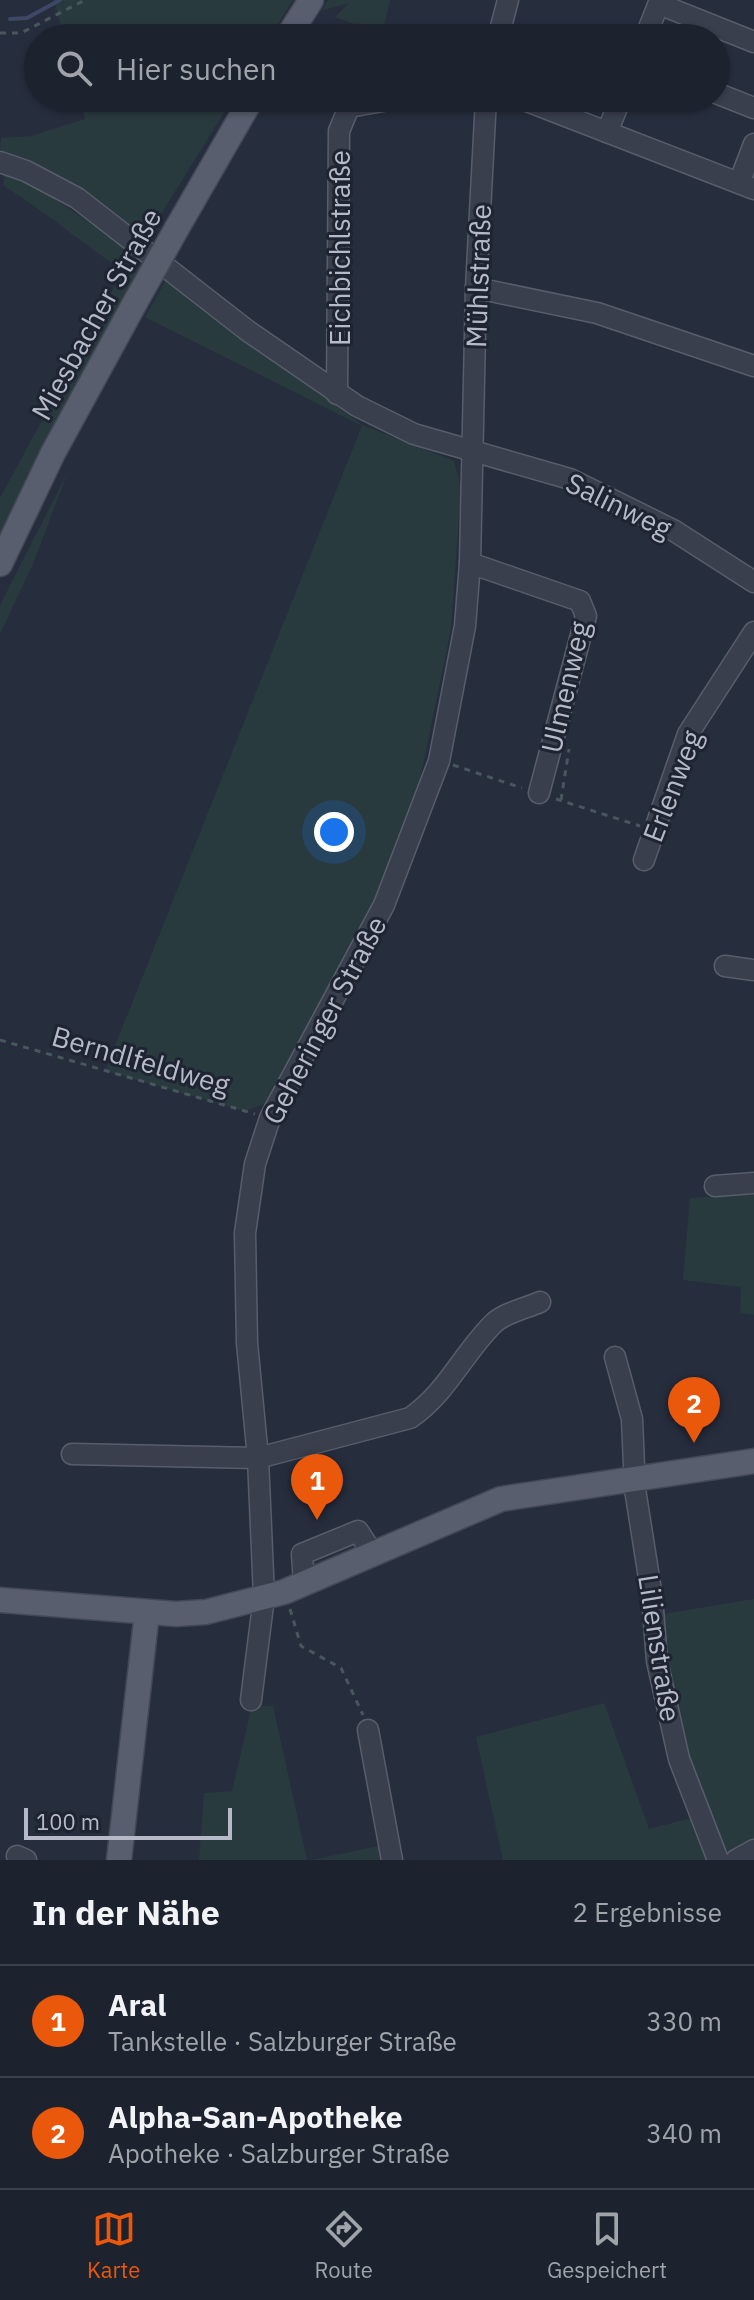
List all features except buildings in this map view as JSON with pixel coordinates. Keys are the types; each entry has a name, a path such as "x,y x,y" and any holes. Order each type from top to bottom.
{"main road":[{"path":"296,24 311,0"},
{"name":"Miesbacher Straße","path":"0,564 53,453 244,112"},
{"path":"0,1600 147,1612 206,1612 284,1591 501,1499 754,1461"},
{"path":"119,1860 147,1612"}],"street":[{"path":"502,24 508,0"},
{"path":"651,24 660,2 712,24"},
{"path":"730,32 754,42"},
{"path":"730,99 754,108"},
{"name":"Eichbichlstraße","path":"337,394 339,131 347,112"},
{"name":"Mühlstraße","path":"473,453 476,288 485,112"},
{"path":"555,112 746,186 754,144"},
{"path":"607,132 615,112"},
{"name":"Salinweg","path":"0,162 26,171 77,198 248,331 337,394 414,434 570,479 673,530 754,582"},
{"path":"476,288 597,313 754,366"},
{"name":"Geheringer Straße","path":"251,1700 284,1591 258,1458 247,1343 245,1233 255,1164 270,1118 384,905 435,774 465,626 473,453"},
{"name":"Ulmenweg","path":"470,563 580,601 586,616 539,793"},
{"name":"Erlenweg","path":"644,860 688,734 754,632"},
{"path":"725,966 754,970"},
{"path":"715,1186 754,1183"},
{"path":"72,1454 258,1458 410,1418 437,1396 495,1321 540,1302"},
{"name":"Lilienstraße","path":"615,1357 632,1419 634,1477 652,1597 657,1661 679,1759 718,1860"},
{"path":"368,1730 392,1860"},
{"path":"736,1860 754,1850"}],"path":[{"path":"38,24 85,0"},
{"path":"0,33 24,31"},
{"name":"Berndlfeldweg","path":"0,1040 270,1118"},
{"path":"284,1591 301,1646 341,1668 354,1689 368,1730"}],"shaded area":[{"path":"54,0 293,0 278,24 60,24"},
{"path":"328,0 390,0 384,24 354,24 335,17 349,3 321,11"},
{"path":"83,112 224,112 135,256 142,268 0,542 0,498 123,271 4,186 4,175 32,184 111,237 121,221 64,179 0,150 1,138 31,136 85,119"},
{"path":"166,280 362,425 454,461 461,487 451,629 416,799 374,900 293,1062 266,1104 244,1111 105,1071 362,426 145,317"},
{"path":"68,472 32,566 0,634 0,605"},
{"path":"754,1194 754,1315 740,1313 741,1287 683,1280 690,1198"},
{"path":"754,1599 754,1860 503,1860 476,1737 604,1703 649,1829 700,1816 666,1663 663,1614"},
{"path":"252,1706 273,1706 307,1860 199,1860 204,1793 232,1791"},
{"path":"388,1844 391,1860 312,1860"}],"waterway":[{"path":"10,19 27,18 60,0"}],"place":[{"name":"Alpha-San-Apotheke","path":"694,1443"},
{"name":"Aral","path":"317,1520"}]}
